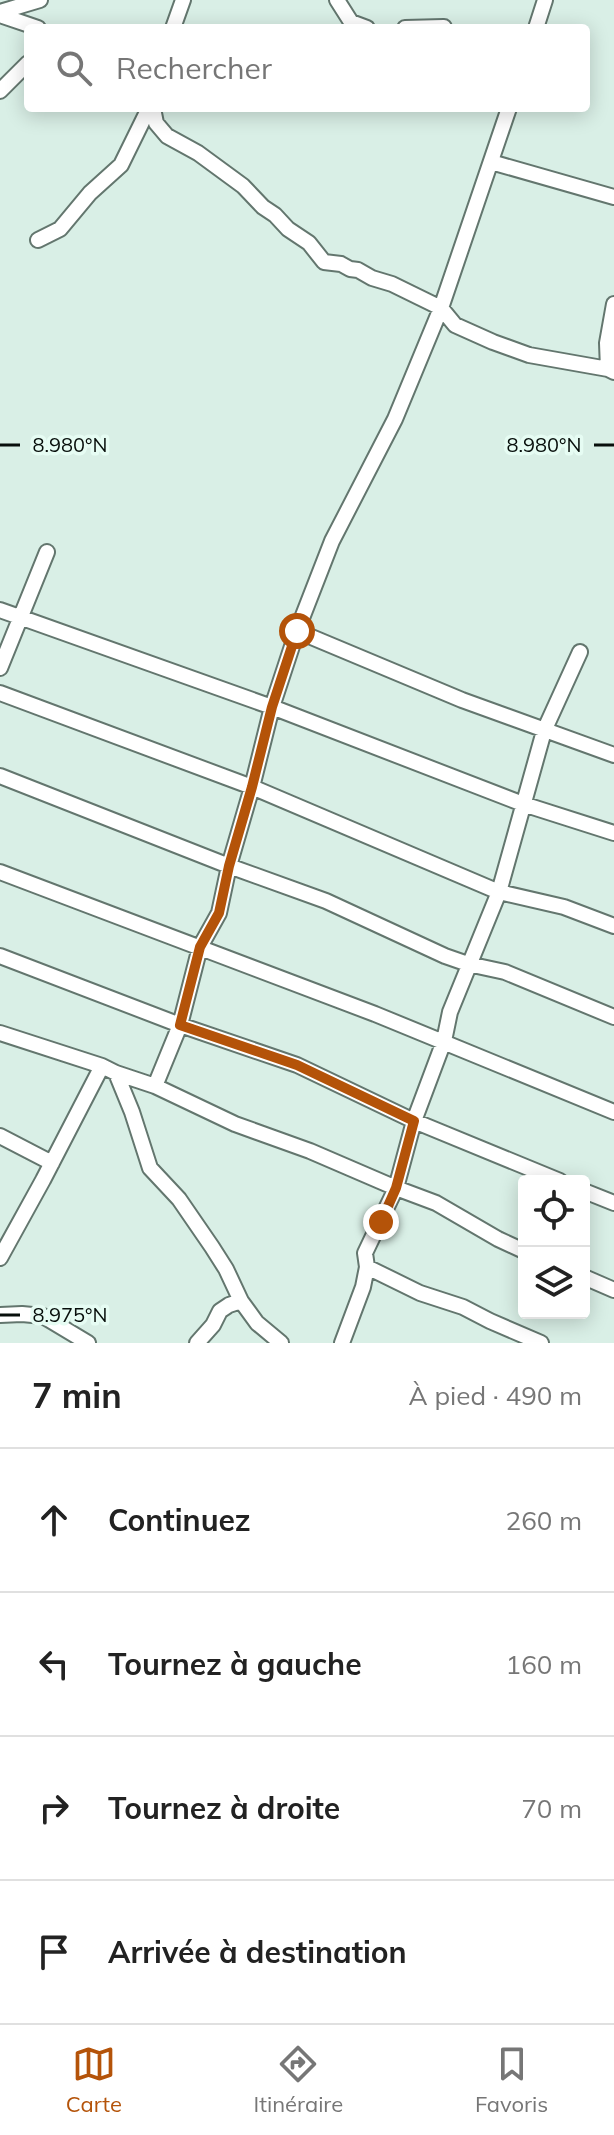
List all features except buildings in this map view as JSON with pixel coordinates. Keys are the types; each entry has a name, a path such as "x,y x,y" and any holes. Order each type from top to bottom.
{"street":[{"path":"0,13 41,0 40,24"},
{"path":"174,24 183,0"},
{"path":"337,0 351,22 356,24"},
{"path":"537,24 545,0"},
{"path":"0,13 29,24"},
{"path":"0,91 24,67"},
{"path":"38,240 60,229 90,193 121,165 149,112"},
{"path":"152,112 156,123 167,136 198,153 243,186 288,229 309,243 324,262 341,264 392,284 441,308 455,325 505,346 529,355 611,370 607,343 614,304"},
{"path":"155,1086 180,1025 200,947 219,913 272,707 297,631 332,541 395,419 441,308 508,112"},
{"path":"491,162 614,197"},
{"path":"0,668 47,552"},
{"path":"0,610 272,707 523,804 614,833"},
{"path":"297,631 462,700 614,755"},
{"path":"346,1342 367,1267 365,1253 396,1188 414,1121 444,1041 450,1012 499,892 544,731 580,652"},
{"path":"0,693 252,787 499,892 564,907 614,926"},
{"path":"0,776 326,901 445,956 505,972 614,1017"},
{"path":"0,872 444,1041 614,1112"},
{"path":"0,956 180,1025 297,1065 414,1121 545,1175"},
{"path":"0,1033 155,1086 235,1124 436,1203 518,1248"},
{"path":"0,1258 102,1066"},
{"path":"116,1073 150,1168 179,1199 226,1269 241,1301 257,1323 281,1343"},
{"path":"0,1136 52,1163"},
{"path":"590,1193 614,1203"},
{"path":"367,1267 420,1293 463,1307 541,1343"},
{"path":"590,1280 614,1290"},
{"path":"197,1343 213,1325 220,1311 241,1301"},
{"path":"0,1315 43,1316 88,1343"}],"route":[{"path":"297,631 272,707 219,913 200,947 180,1025 297,1065 414,1121 396,1188 381,1222"}]}
